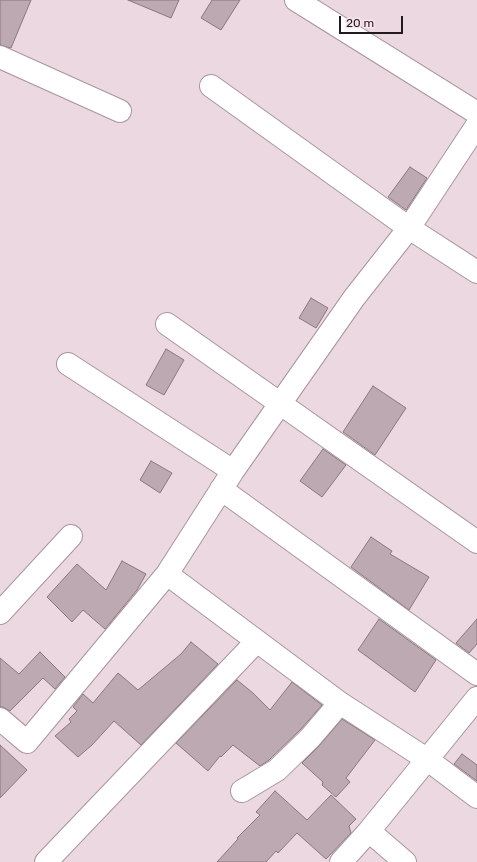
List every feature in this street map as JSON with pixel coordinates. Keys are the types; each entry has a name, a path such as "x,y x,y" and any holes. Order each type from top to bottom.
{"street":[{"path":"296,0 477,113"},
{"path":"0,57 120,111"},
{"path":"211,86 409,228 477,272"},
{"path":"0,719 27,742 167,574 233,470 354,298 409,228 475,134"},
{"path":"167,324 477,542"},
{"path":"68,364 233,470"},
{"path":"221,489 477,674"},
{"path":"0,613 71,536"},
{"path":"167,574 256,642 340,703 428,760 477,796"},
{"path":"46,862 256,642"},
{"path":"341,862 428,760 477,698"},
{"path":"242,791 277,770 310,738 340,703"},
{"path":"369,831 405,862"}],"building":[{"path":"0,0 31,0 11,48 0,45"},
{"path":"128,0 179,0 171,18"},
{"path":"212,0 240,0 221,30 201,18"},
{"path":"410,167 427,178 406,210 388,197"},
{"path":"311,298 328,308 316,328 299,318"},
{"path":"166,349 184,360 164,395 146,385"},
{"path":"373,386 406,408 375,455 343,432"},
{"path":"323,449 346,465 322,497 300,481"},
{"path":"151,461 172,473 160,493 140,480"},
{"path":"371,537 392,551 390,554 429,577 409,610 351,567"},
{"path":"122,561 146,574 137,590 105,629 83,610 72,622 47,597 77,564 106,590"},
{"path":"379,619 436,660 415,692 358,650"},
{"path":"477,619 477,644 469,653 456,643"},
{"path":"191,642 218,664 141,745 114,721 92,745 78,757 55,736 71,722 69,719 77,711 73,707 83,694 93,703 118,673 138,690 181,654"},
{"path":"40,652 65,677 55,689 43,678 10,711 0,707 0,658 19,674"},
{"path":"237,680 270,710 292,682 322,705 301,729 269,760 260,766 233,745 221,757 220,756 208,771 176,743"},
{"path":"342,719 375,740 346,778 350,782 336,797 322,785 323,782 302,763"},
{"path":"0,745 27,770 0,798"},
{"path":"462,754 477,765 477,781 454,764"},
{"path":"275,791 307,820 331,795 356,819 349,826 351,833 326,859 297,833 278,853 276,851 266,862 217,862 238,839 237,838 260,815 256,812"}]}
